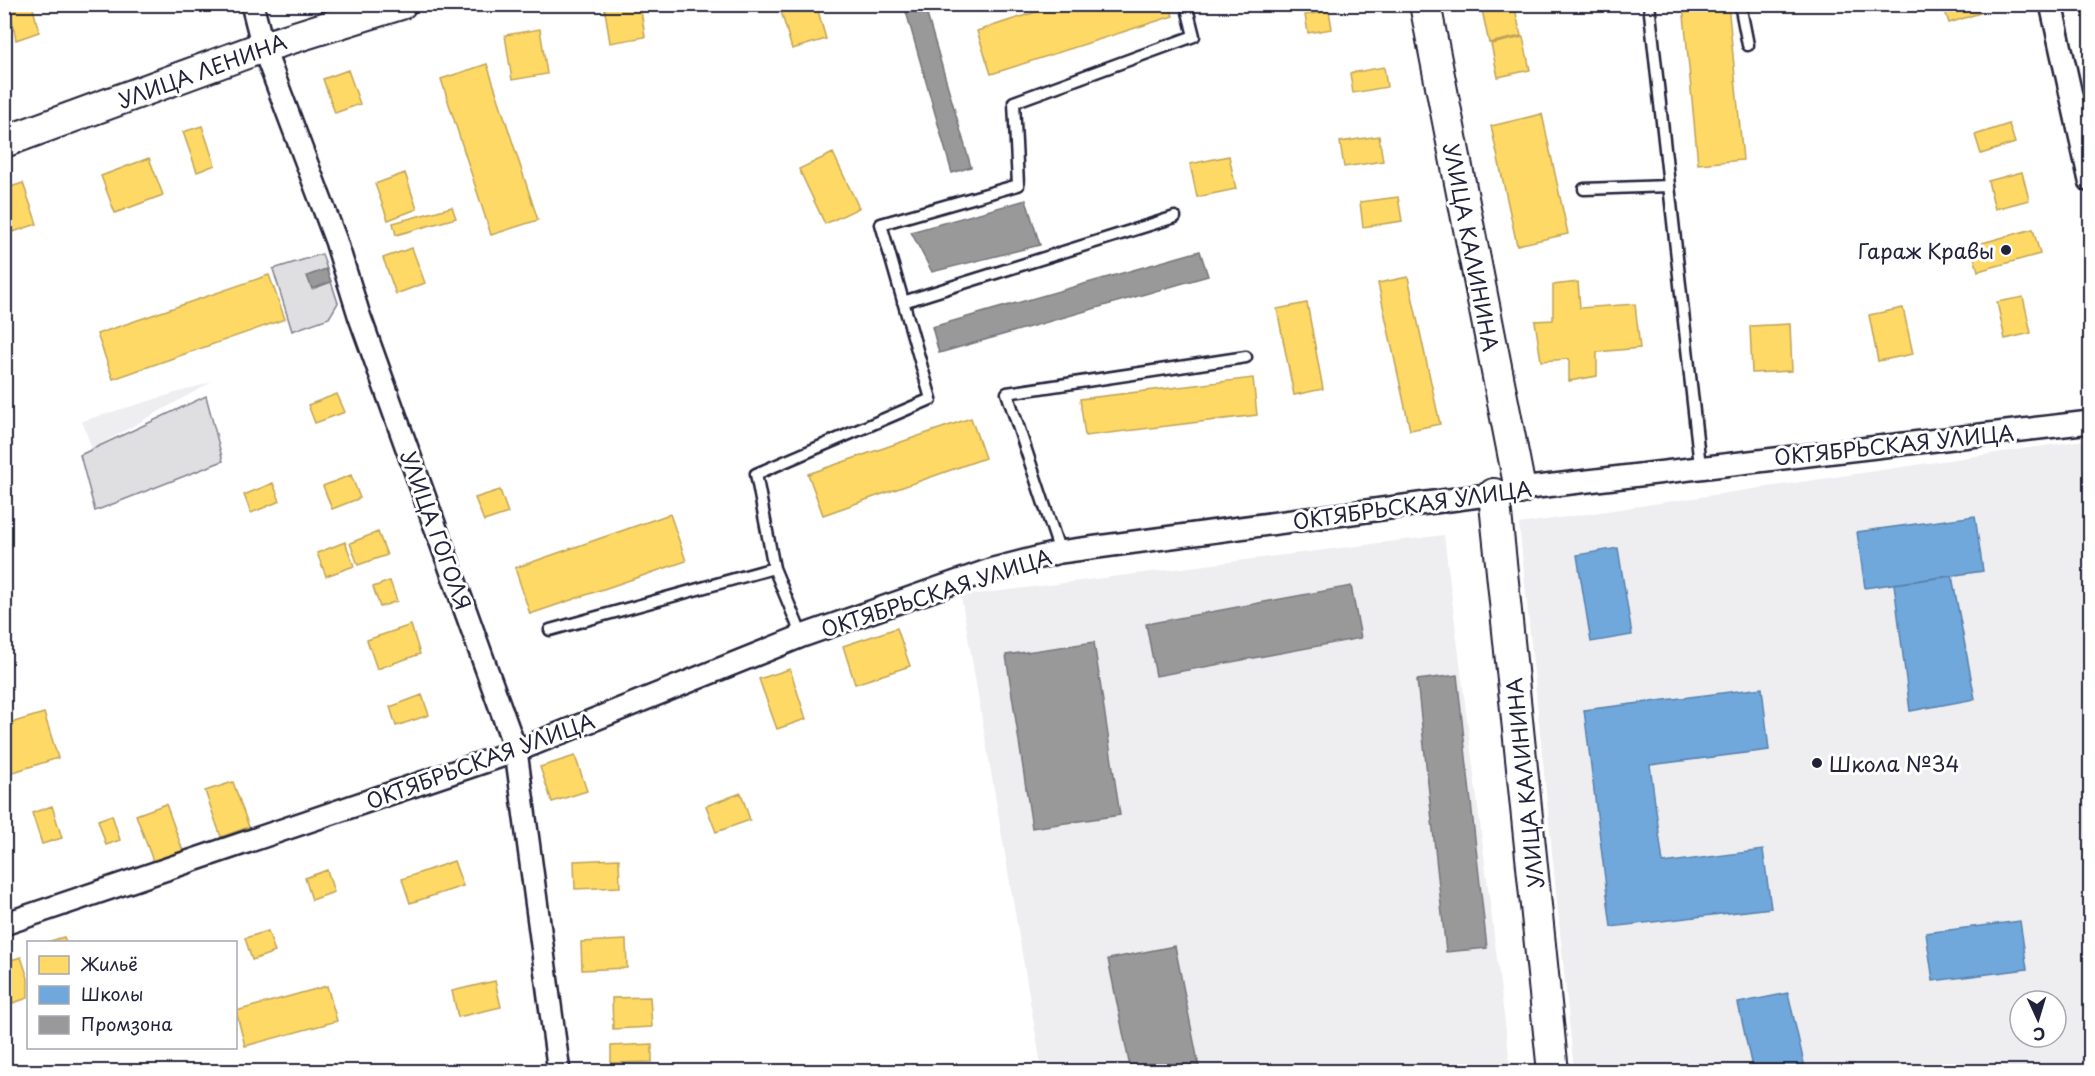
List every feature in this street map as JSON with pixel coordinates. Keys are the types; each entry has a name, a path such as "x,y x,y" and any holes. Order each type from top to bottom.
{"street":[{"name":"УЛИЦА ГОГОЛЯ","path":"252,4 263,47 336,241 363,326 516,751 559,1071"},
{"name":"УЛИЦА ЛЕНИНА","path":"4,142 263,47 401,4"},
{"name":"УЛИЦА КАЛИНИНА","path":"1425,4 1507,491 1553,1071"},
{"path":"2051,4 2091,181"},
{"name":"ОКТЯБРЬСКАЯ УЛИЦА","path":"4,924 516,751 802,636 993,569 1059,552 1700,466 2091,422"}],"lane":[{"path":"802,636 774,568 756,474 931,399 881,224 1017,185 1014,102 1194,36 1186,4"},
{"path":"1649,4 1700,466"},
{"path":"1740,4 1748,45"},
{"path":"1584,189 1669,186"},
{"path":"903,302 1175,217"},
{"path":"1059,552 1007,393 1246,357"},
{"path":"550,630 774,568"}],"shaded area":[{"path":"322,254 338,303 329,318 292,331 273,269"},
{"path":"212,382 92,449 82,421"},
{"path":"206,396 223,461 95,511 80,455"},
{"name":"Школа №34","path":"2090,439 2090,1071 1574,1071 1519,524"},
{"path":"1444,535 1511,1071 1042,1071 961,596"}],"building: Жильё":[{"path":"9,4 32,4 39,32 16,40"},
{"path":"164,4 193,4 165,9"},
{"path":"604,4 640,4 645,37 610,43"},
{"path":"779,4 816,4 826,39 792,49"},
{"path":"1060,4 1169,4 1173,16 991,74 977,31"},
{"path":"1514,4 1521,36 1489,43 1482,10"},
{"path":"1683,4 1728,4 1743,160 1698,164"},
{"path":"1771,4 1822,4 1822,5 1771,11"},
{"path":"1955,4 1977,4 1980,13 1949,23 1944,8"},
{"path":"1329,11 1332,29 1308,33 1305,15"},
{"path":"540,29 547,74 512,80 505,35"},
{"path":"1523,37 1530,70 1498,77 1491,44"},
{"path":"487,64 538,220 491,235 441,79"},
{"path":"1384,67 1387,87 1353,93 1350,73"},
{"path":"348,70 360,104 335,113 323,79"},
{"path":"1542,114 1568,234 1517,245 1491,126"},
{"path":"2009,124 2015,143 1981,154 1975,135"},
{"path":"202,126 215,165 197,172 183,132"},
{"path":"1379,136 1383,161 1344,167 1340,142"},
{"path":"833,153 859,208 825,224 799,169"},
{"path":"1229,156 1236,189 1197,197 1190,164"},
{"path":"149,158 163,195 115,213 101,176"},
{"path":"2022,172 2029,200 1995,209 1988,181"},
{"path":"405,173 417,209 388,220 375,184"},
{"path":"23,183 37,224 4,235 4,189"},
{"path":"1398,197 1402,221 1363,227 1360,202"},
{"path":"452,207 456,218 396,235 393,223"},
{"name":"Гараж Кравы","path":"2033,229 2040,254 1978,271 1971,246"},
{"path":"412,248 425,283 396,294 383,258"},
{"path":"269,275 285,319 113,379 97,334"},
{"path":"1408,277 1440,424 1410,430 1378,283"},
{"path":"1578,282 1580,308 1635,304 1640,348 1597,352 1597,376 1569,381 1569,359 1541,361 1535,321 1553,320 1553,285"},
{"path":"2023,297 2031,333 2005,339 1997,302"},
{"path":"1307,303 1323,389 1294,395 1277,309"},
{"path":"1903,308 1913,354 1878,361 1869,315"},
{"path":"1790,324 1792,371 1752,373 1750,326"},
{"path":"1253,378 1257,415 1085,436 1080,399"},
{"path":"337,394 345,412 315,423 308,405"},
{"path":"971,418 985,458 823,515 808,474"},
{"path":"351,475 360,498 332,509 323,486"},
{"path":"273,483 280,501 251,513 244,495"},
{"path":"500,490 508,513 484,521 475,498"},
{"path":"670,514 686,561 530,614 515,568"},
{"path":"378,532 387,555 358,565 350,543"},
{"path":"345,542 354,566 326,576 317,553"},
{"path":"390,581 397,601 380,607 373,587"},
{"path":"411,625 420,654 377,669 367,640"},
{"path":"897,628 910,666 855,684 843,646"},
{"path":"790,669 806,719 777,729 759,679"},
{"path":"422,695 429,715 396,726 390,707"},
{"path":"44,713 58,758 4,775 4,725"},
{"path":"575,756 587,791 552,802 540,767"},
{"path":"233,782 249,827 221,837 205,791"},
{"path":"741,793 750,820 716,832 706,806"},
{"path":"166,804 183,851 153,861 136,815"},
{"path":"52,806 62,838 42,844 32,813"},
{"path":"112,815 120,840 106,845 98,820"},
{"path":"619,859 620,887 575,889 574,861"},
{"path":"454,861 463,886 410,903 402,879"},
{"path":"327,870 334,892 312,900 305,878"},
{"path":"268,931 275,952 252,960 245,938"},
{"path":"64,937 66,941 50,941"},
{"path":"626,940 627,968 582,970 581,942"},
{"path":"21,957 27,975 27,998 13,1003 4,977 4,962"},
{"path":"495,981 501,1007 458,1017 452,991"},
{"path":"327,986 337,1021 245,1046 237,1011"},
{"path":"650,997 652,1027 613,1029 612,998"},
{"path":"652,1044 652,1062 611,1063 611,1046"}],"building: Школы":[{"path":"1975,516 1983,571 1865,588 1857,532"},
{"path":"1618,548 1632,635 1591,642 1577,555"},
{"path":"1952,576 1975,699 1910,711 1894,584"},
{"path":"1762,688 1769,750 1650,765 1663,863 1763,850 1771,908 1611,927 1584,710"},
{"path":"2020,921 2027,969 1933,981 1926,933"},
{"path":"1788,993 1806,1072 1753,1072 1738,1003"}],"building: Промзона":[{"path":"924,4 971,167 952,173 905,8"},
{"path":"1026,200 1040,245 932,272 911,232"},
{"path":"1200,251 1208,276 939,353 932,327"},
{"path":"326,269 331,282 312,289 307,276"},
{"path":"1351,586 1361,638 1156,676 1146,624"},
{"path":"1094,642 1120,815 1032,828 1006,655"},
{"path":"1457,675 1487,948 1446,952 1417,680"},
{"path":"1175,946 1200,1072 1131,1072 1108,959"}],"place":[{"name":"Гараж Кравы","path":"2006,250"},
{"name":"Школа №34","path":"1817,763"}]}
